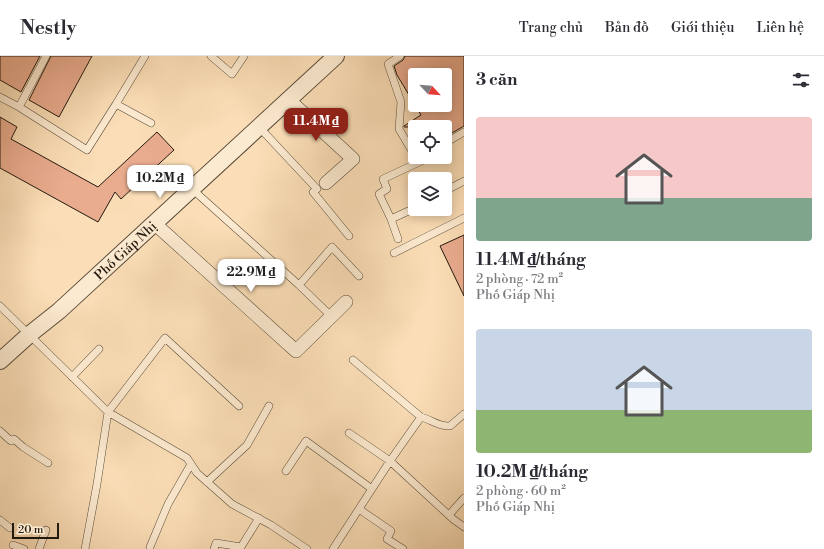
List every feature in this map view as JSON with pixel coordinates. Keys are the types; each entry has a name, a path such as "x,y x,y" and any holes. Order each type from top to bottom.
{"street":[{"name":"Phố Giáp Nhị","path":"0,361 30,334 59,311 336,56"},
{"path":"289,100 353,159 326,183"},
{"path":"154,223 296,351 346,302"}],"lane":[{"path":"19,107 46,56"},
{"path":"0,97 19,107 87,150 145,56"},
{"path":"211,56 232,74 244,56"},
{"path":"400,56 388,64 401,102 399,129 408,144"},
{"path":"116,104 151,123"},
{"path":"259,127 317,189 313,192 349,236"},
{"path":"452,139 464,132"},
{"path":"398,239 391,219 379,194 387,189 383,179 415,164"},
{"path":"452,187 464,181"},
{"path":"192,189 299,285 331,316"},
{"path":"391,219 408,211"},
{"path":"394,253 464,218"},
{"path":"299,285 332,247 359,276"},
{"path":"0,306 108,412 188,458 197,473 232,504 259,518 307,549"},
{"path":"84,549 97,484 108,412 165,338 239,406"},
{"path":"72,377 99,349"},
{"path":"353,360 422,417 444,426 450,426 464,414"},
{"path":"207,482 247,445 269,406"},
{"path":"333,549 390,461 422,417"},
{"path":"0,431 10,441 14,439 48,463"},
{"path":"349,433 390,461 453,519 463,525"},
{"path":"286,471 306,441 372,489"},
{"path":"150,547 168,504 191,464"},
{"path":"449,515 464,498"},
{"path":"359,509 392,531 387,539 403,549"},
{"path":"214,549 216,543 241,547 259,518"},
{"path":"0,520 10,528"},
{"path":"39,549 46,530"},
{"path":"13,545 24,549"}],"building":[{"path":"0,56 40,56 21,92 0,80"},
{"path":"51,56 92,56 59,117 29,100"},
{"path":"405,56 464,56 464,126 452,133 452,120 413,120 421,115 419,112 452,112 452,68 408,68 408,93 397,75 394,66 403,60"},
{"path":"0,117 17,127 11,139 98,187 157,132 174,150 121,199 115,192 98,222 0,168"},
{"path":"464,235 464,296 440,246"}]}
